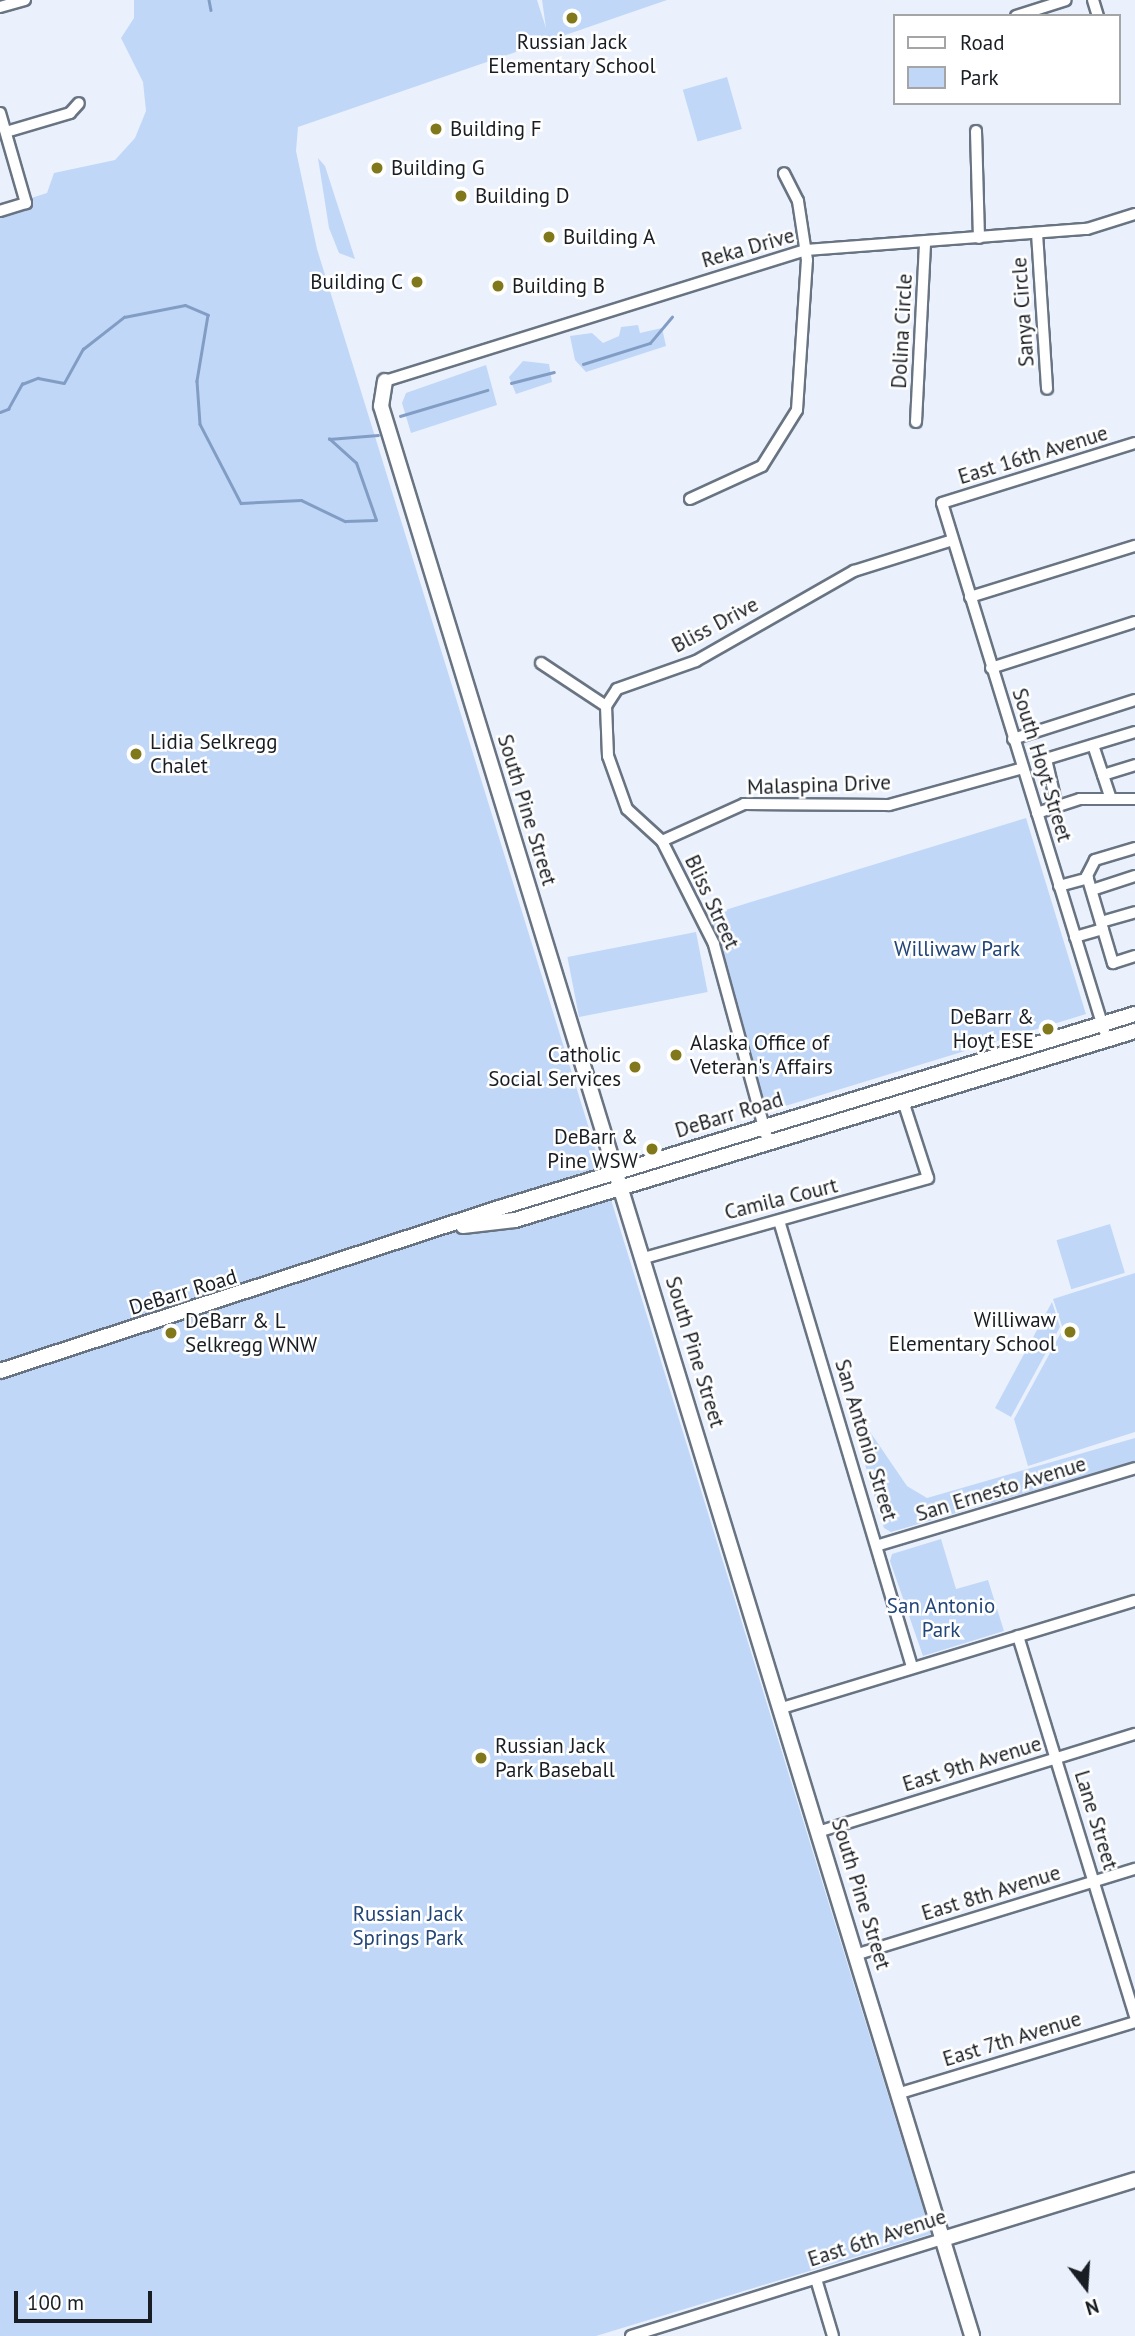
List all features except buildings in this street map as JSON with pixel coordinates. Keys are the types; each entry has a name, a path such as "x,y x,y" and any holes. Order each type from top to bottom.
{"street":[{"path":"0,7 25,0"},
{"path":"1025,14 1066,0"},
{"path":"6,132 70,113 79,103"},
{"path":"0,113 26,203 0,211"},
{"path":"976,131 979,238"},
{"path":"690,499 754,472 790,428 800,393 806,250 798,201 784,173"},
{"name":"Reka Drive","path":"385,381 806,250 1087,229 1135,214"},
{"name":"Sanya Circle","path":"1037,233 1047,388"},
{"name":"Dolina Circle","path":"916,422 925,242"},
{"name":"South Pine Street","path":"385,381 381,406 821,1831 972,2336"},
{"name":"East 16th Avenue","path":"942,503 1135,443"},
{"name":"South Hoyt Street","path":"942,503 950,541 970,597 1107,1040"},
{"name":"Bliss Drive","path":"606,706 617,689 696,661 854,571 950,541"},
{"path":"970,597 1135,546"},
{"path":"991,668 1135,622"},
{"path":"541,663 606,706 608,756 627,809 662,841"},
{"path":"1013,738 1135,700"},
{"path":"1057,806 1046,759 1135,732"},
{"path":"1093,745 1111,799"},
{"path":"1103,775 1135,765"},
{"name":"Malaspina Drive","path":"662,841 744,804 889,805 1023,768"},
{"path":"1037,813 1057,806 1111,799 1135,799"},
{"name":"Bliss Street","path":"662,841 714,944 768,1142"},
{"path":"1135,848 1095,860 1088,878 1113,963 1135,956"},
{"path":"1092,890 1135,876"},
{"path":"1059,886 1088,878"},
{"path":"1075,937 1135,912"},
{"name":"DeBarr Road","path":"0,1371 458,1226 617,1172 1135,1014"},
{"name":"DeBarr Road","path":"458,1226 515,1220 1135,1031"},
{"name":"Camila Court","path":"644,1258 760,1223 780,1224 928,1178 903,1101"},
{"name":"San Antonio Street","path":"780,1224 878,1545 912,1668"},
{"name":"San Ernesto Avenue","path":"878,1545 1135,1468"},
{"path":"782,1708 1135,1601"},
{"name":"Lane Street","path":"1018,1636 1135,2017"},
{"name":"East 9th Avenue","path":"821,1831 1135,1734"},
{"name":"East 8th Avenue","path":"858,1954 1135,1869"},
{"name":"East 7th Avenue","path":"900,2093 1135,2022"},
{"name":"East 6th Avenue","path":"631,2336 1135,2180"},
{"path":"816,2279 833,2336"}],"green space":[{"name":"Russian Jack Springs Park","path":"134,0 537,0 546,28 542,0 667,0 298,127 296,151 317,249 931,2234 596,2336 0,2336 0,208 47,193 54,173 115,160 135,138 146,111 143,82 121,38 134,18"},
{"path":"727,77 742,129 698,142 683,90"},
{"path":"318,158 325,166 355,259 339,253 329,228"},
{"path":"638,325 640,333 662,328 666,346 586,372 575,360 570,336 592,333 603,343 619,336 621,327"},
{"path":"523,361 549,364 552,382 516,394 509,377"},
{"path":"486,365 497,405 411,433 402,403 406,393"},
{"name":"Williwaw Park","path":"1026,818 1086,1014 767,1112 707,916"},
{"path":"696,932 708,992 579,1017 567,957"},
{"path":"1110,1224 1125,1273 1071,1289 1056,1240"},
{"path":"1135,1273 1135,1432 1028,1466 1014,1419 1063,1329 1053,1299"},
{"path":"1052,1302 1060,1327 1011,1417 995,1408"},
{"path":"866,1426 907,1486 927,1498 1135,1438 1135,1461 891,1532 884,1528 855,1431"},
{"name":"San Antonio Park","path":"941,1539 956,1589 988,1580 1004,1631 923,1656 890,1561 892,1554"}],"waterway":[{"path":"209,0 211,10"},
{"path":"0,412 8,409 22,384 38,378 64,383 83,349 124,317 185,305 208,315 197,381 200,424 241,503 301,500 345,521 376,520 356,463 329,439 378,435"},
{"path":"583,364 650,343 672,317"},
{"path":"511,383 554,372"},
{"path":"400,416 487,390"}],"place":[{"name":"Russian Jack Elementary School","path":"572,18"},
{"name":"Building F","path":"436,129"},
{"name":"Building G","path":"377,168"},
{"name":"Building D","path":"461,196"},
{"name":"Building A","path":"549,237"},
{"name":"Building C","path":"417,282"},
{"name":"Building B","path":"498,286"},
{"name":"Lidia Selkregg Chalet","path":"136,754"},
{"name":"DeBarr & Hoyt ESE","path":"1048,1029"},
{"name":"Alaska Office of Veteran's Affairs","path":"676,1055"},
{"name":"Catholic Social Services","path":"635,1067"},
{"name":"DeBarr & Pine WSW","path":"652,1149"},
{"name":"Williwaw Elementary School","path":"1070,1332"},
{"name":"DeBarr & L Selkregg WNW","path":"171,1333"},
{"name":"Russian Jack Park Baseball","path":"481,1758"}]}
